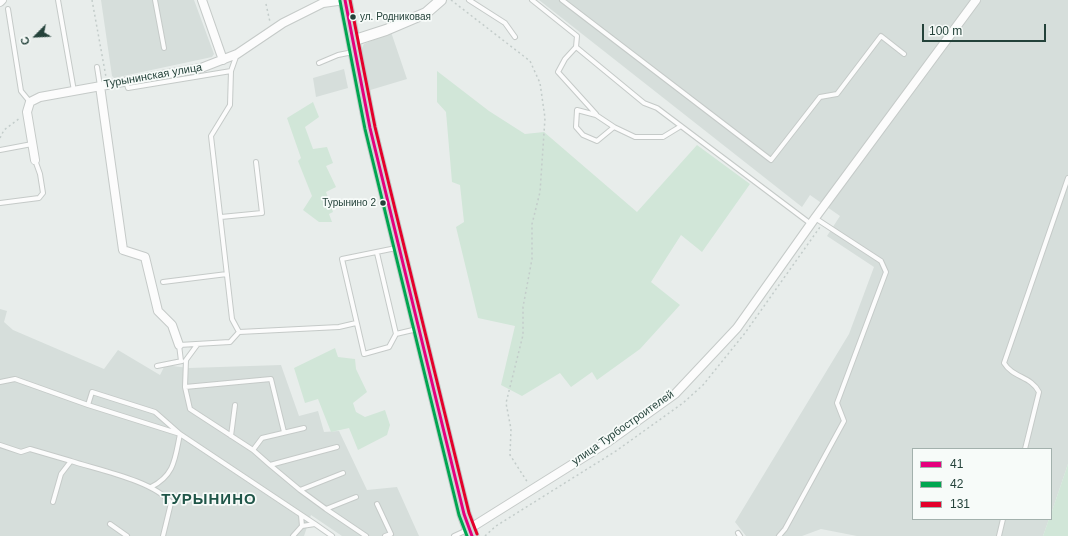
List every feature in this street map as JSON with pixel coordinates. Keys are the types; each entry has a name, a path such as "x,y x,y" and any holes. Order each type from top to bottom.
{"main road":[{"path":"345,0 370,128 418,328 470,533"}],"street":[{"path":"202,0 223,60"},
{"name":"Турынинская улица","path":"30,102 40,97 201,68 238,54 283,23 323,3 328,1 345,0"},
{"path":"353,46 426,13 441,0"},
{"name":"улица Турбостроителей","path":"470,533 533,489 608,442 675,394 737,328 825,204 976,0"},
{"path":"104,85 123,250 145,256 158,311 172,325 179,345"},
{"path":"30,102 27,112 35,160"}],"lane":[{"path":"58,0 74,91"},
{"path":"155,0 164,48"},
{"path":"469,0 505,23 515,37"},
{"path":"532,0 577,36 576,46 565,59 558,72 596,114 614,127 635,137 663,137 681,126"},
{"path":"562,0 771,160 820,97 837,94 881,36 904,54"},
{"path":"8,9 21,91 30,102"},
{"path":"319,63 338,55 353,46"},
{"path":"576,46 644,103 657,108 813,221 881,261 886,272 837,403 844,421 785,529 779,536"},
{"path":"238,54 231,71 230,105 211,136 232,319 239,332"},
{"path":"97,67 104,85"},
{"path":"126,81 128,88 231,71"},
{"path":"596,114 578,110 576,127 583,135 597,142 614,127"},
{"path":"0,150 32,144"},
{"path":"0,203 39,198 42,193 40,174 35,160"},
{"path":"221,217 262,213 256,162"},
{"path":"1025,448 1039,392 1035,384 1008,371 1004,363 1068,178"},
{"path":"377,253 396,334 389,347 364,354 342,260 399,248"},
{"path":"163,282 227,274"},
{"path":"181,361 179,345 230,342 239,332 339,327 356,323"},
{"path":"396,334 418,328"},
{"path":"197,345 186,360 186,387 190,409 253,450 300,490 366,536"},
{"path":"157,366 186,360"},
{"path":"0,382 15,379 88,405 180,434"},
{"path":"186,387 270,379 284,432"},
{"path":"88,405 92,392 155,412 180,434 332,536"},
{"path":"231,436 235,405"},
{"path":"253,450 262,438 304,428"},
{"path":"151,487 162,481 172,469 180,434"},
{"path":"0,445 22,452 30,449 71,461 151,487 165,494 171,503 163,536"},
{"path":"270,465 337,447"},
{"path":"53,502 60,474 71,461"},
{"path":"300,490 343,473"},
{"path":"326,509 356,497"},
{"path":"377,504 391,534 385,536"},
{"path":"301,515 302,526"},
{"path":"999,536 1003,520"},
{"path":"110,524 127,536"},
{"path":"293,536 302,526 315,524"},
{"path":"454,536 470,533"}],"path":[{"path":"92,0 104,85"},
{"path":"451,0 530,61 540,84 545,118 540,192 532,224 532,259 523,307 523,335 506,403 511,429 510,454 521,474 533,489"},
{"path":"266,4 270,23"},
{"path":"0,138 4,130 27,112"}],"shaded area":[{"path":"101,0 194,0 214,54 212,57 114,78 112,76"},
{"path":"539,0 1068,0 1068,464 1052,511 1052,448 912,448 912,520 1049,520 1043,536 857,536 821,529 802,536 746,536 735,522 849,334 874,267 827,236 840,216 810,195 802,207"},
{"path":"391,32 407,79 367,91 359,54 364,44"},
{"path":"344,69 348,88 316,97 313,78"},
{"path":"0,309 7,311 4,322 13,330 104,369 118,350 160,375 165,365 189,368 281,365 299,416 318,411 324,432 339,431 367,490 397,487 419,536 342,536 311,515 304,536 0,536"}],"green space":[{"path":"437,71 489,111 525,134 544,132 637,212 697,145 750,184 702,252 681,235 651,282 680,305 640,349 597,380 592,372 571,387 560,373 522,396 501,385 515,326 478,318 456,227 464,222 460,185 452,182 446,112 437,102"},
{"path":"313,102 319,117 305,127 313,149 327,147 333,163 326,166 336,187 326,192 333,212 329,214 332,222 319,222 303,210 312,196 298,161 301,158 287,118"},
{"path":"335,348 338,357 355,359 356,369 367,392 353,403 356,412 365,417 385,410 390,425 387,435 358,450 349,428 331,432 318,399 305,403 294,368"},
{"path":"1068,464 1068,536 1043,536 1049,520 1052,520 1052,511"}],"transit line":[{"name":"41","path":"345,0 370,128 464,514 472,536"},
{"name":"131","path":"350,0 375,127 469,513 477,534"},
{"name":"42","path":"340,1 365,129 459,515 467,536"}],"place":[{"name":"ул. Родниковая","path":"353,17"},
{"name":"Турынино 2","path":"383,203"}],"district":[{"name":"ТУРЫНИНО","path":"209,500"}]}
